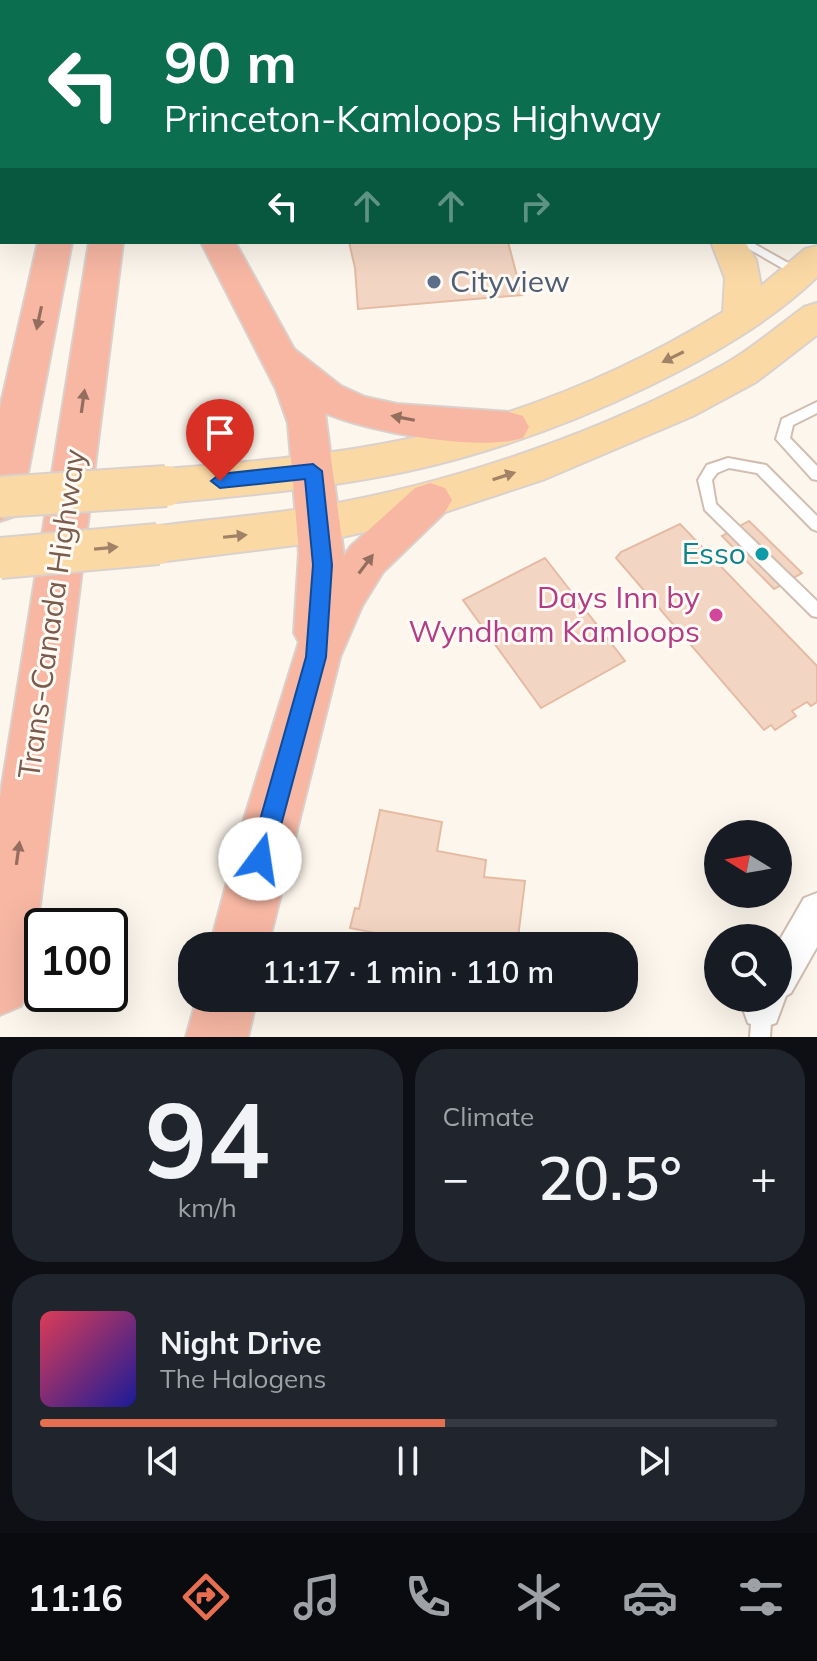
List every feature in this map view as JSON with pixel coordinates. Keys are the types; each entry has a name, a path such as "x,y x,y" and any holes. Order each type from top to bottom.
{"highway":[{"name":"Trans-Canada Highway","path":"0,504 55,244"},
{"name":"Trans-Canada Highway","path":"0,985 106,244"},
{"path":"219,244 296,389 308,423 323,565 316,657"},
{"path":"277,353 332,399 369,411 412,421 509,427"},
{"path":"242,932 316,657 343,597 367,559 430,500"},
{"path":"217,1037 223,1012"}],"main road":[{"path":"729,244 740,259 744,275 741,318"},
{"path":"0,497 166,486 313,471 441,448 588,399 699,345 741,318 809,265"},
{"path":"0,558 158,544 320,524 430,500 530,468 679,406 742,372 817,316"},
{"path":"742,372 817,349"}],"street":[{"path":"792,958 817,911"}],"lane":[{"path":"749,244 809,265"},
{"path":"817,407 787,422 783,439 817,475"},
{"path":"817,525 761,469 728,463 712,469 705,480 710,506 817,611"}],"building":[{"path":"349,244 509,244 522,295 358,309"},
{"name":"Esso","path":"749,521 802,573 774,589 722,536"},
{"name":"Days Inn by Wyndham Kamloops","path":"680,524 817,666 817,702 811,706 807,702 792,711 796,716 775,730 771,725 764,730 616,558 621,552"},
{"path":"545,558 625,661 541,708 463,600"},
{"path":"380,810 442,822 437,851 486,860 484,877 525,881 519,932 370,932 350,928 355,908 359,909"}],"place":[{"name":"Cityview","path":"434,282"},
{"name":"Esso","path":"762,554"},
{"name":"Days Inn by Wyndham Kamloops","path":"716,615"}],"route":[{"path":"220,481 313,471 320,524 323,565 316,657 260,859"}]}
